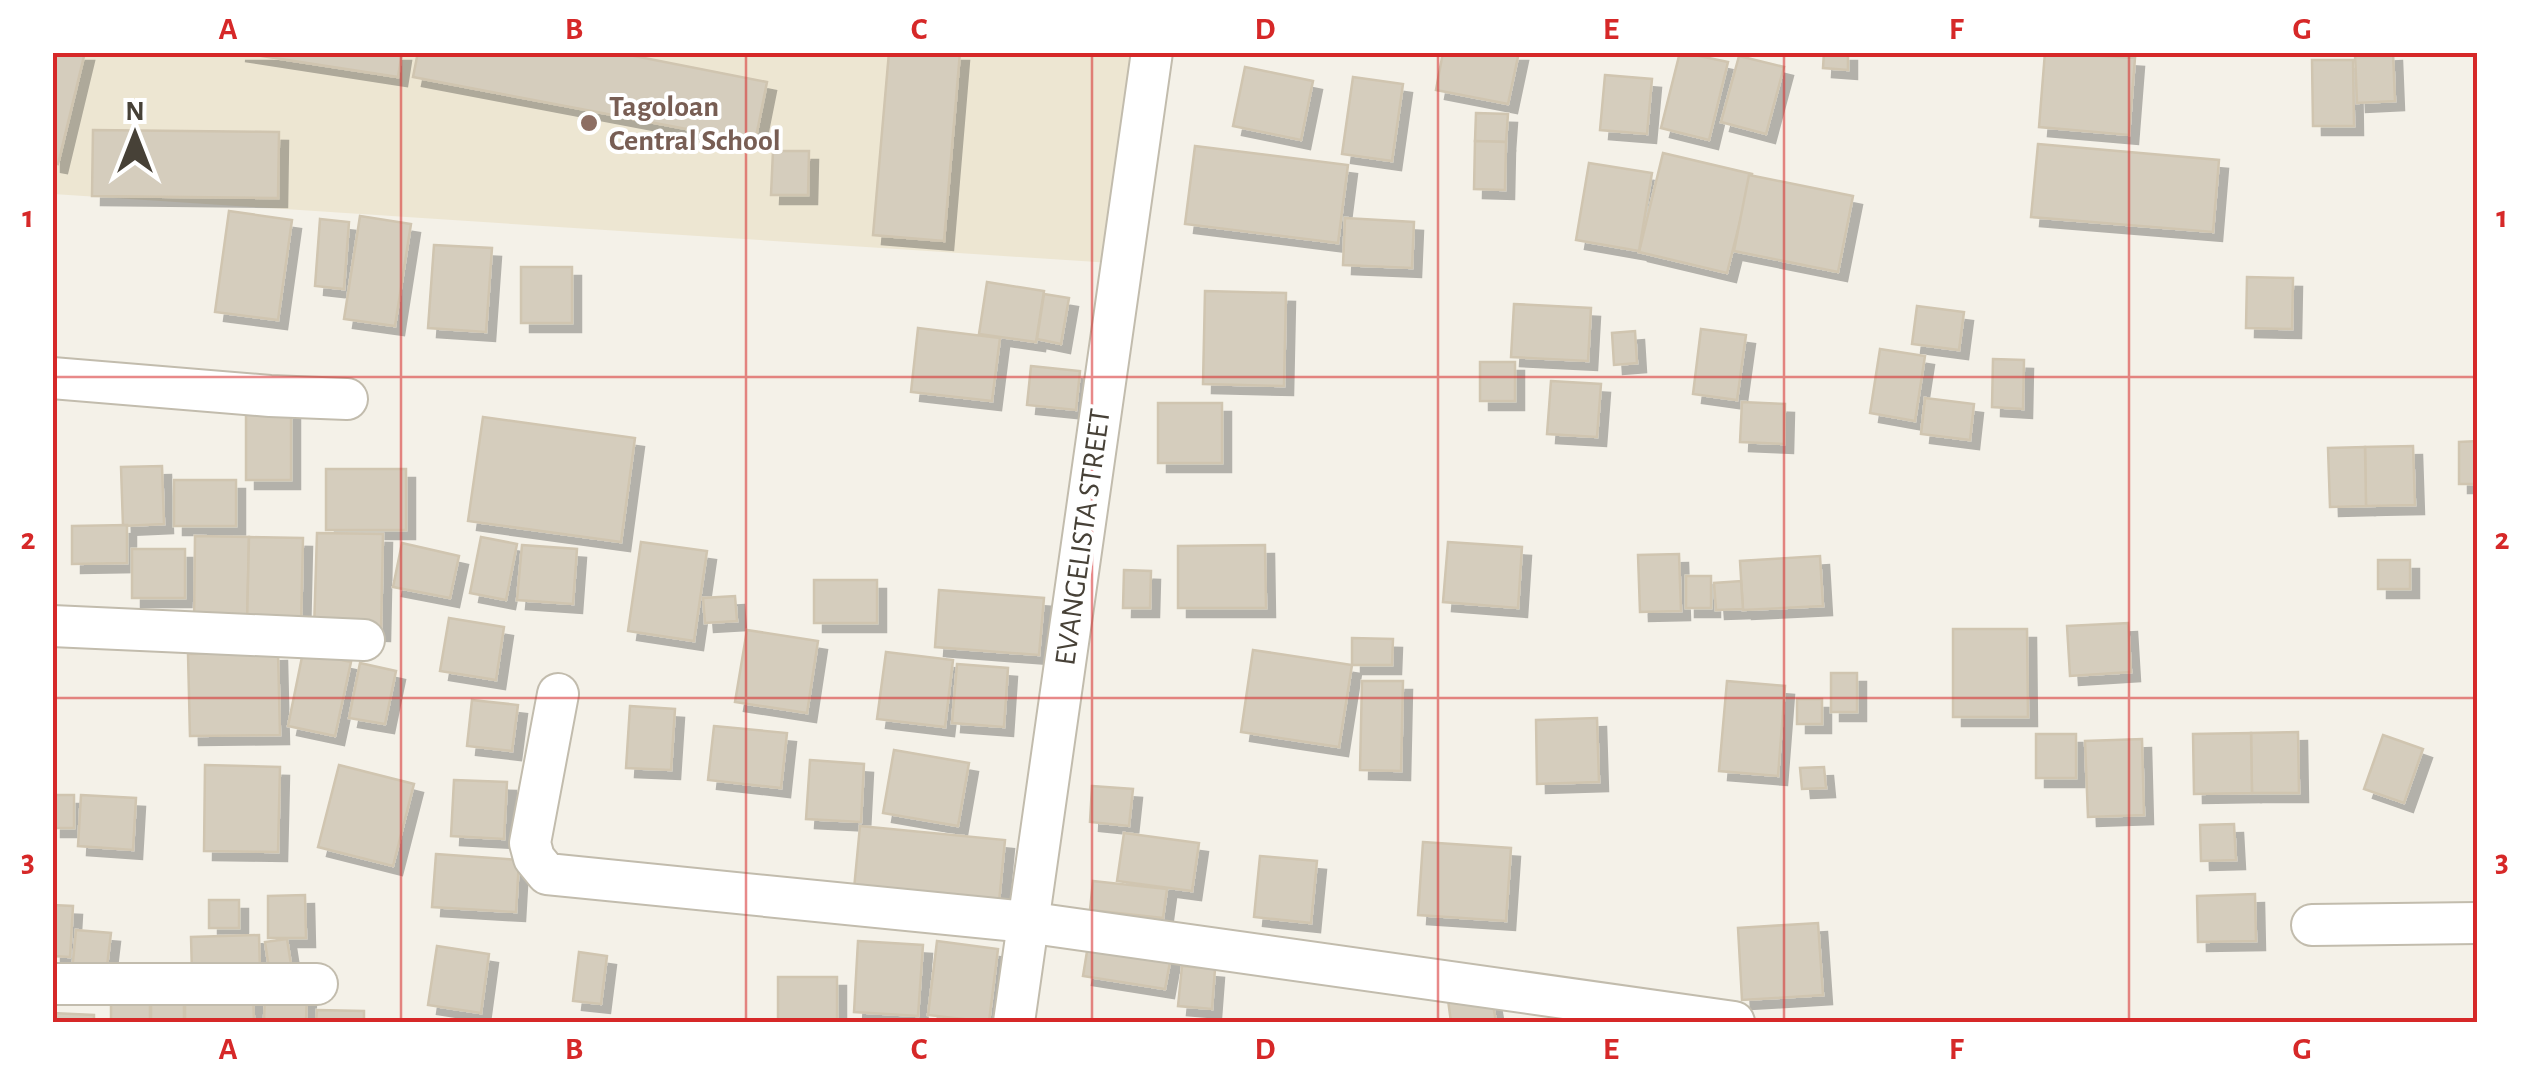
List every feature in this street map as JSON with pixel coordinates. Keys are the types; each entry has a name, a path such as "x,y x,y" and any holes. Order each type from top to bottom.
{"street":[{"name":"EVANGELISTA STREET","path":"1014,1022 1152,52"},
{"path":"52,378 347,399"},
{"path":"52,626 364,640"},
{"path":"558,694 530,843 534,858 546,874 1026,922 1734,1022"},
{"path":"2312,925 2478,923"},
{"path":"52,984 317,984"}],"shaded area":[{"name":"Tagoloan Central School","path":"52,53 1133,53 1112,263 53,194"}],"building":[{"path":"52,52 85,52 58,164 52,163"},
{"path":"236,52 402,52 398,77"},
{"path":"418,52 614,52 767,82 755,142 413,77"},
{"path":"889,52 960,52 944,241 873,235"},
{"path":"1443,52 1519,52 1508,104 1436,90"},
{"path":"1680,52 1728,62 1709,140 1661,128"},
{"path":"1824,52 1848,52 1848,70 1823,68"},
{"path":"2045,52 2135,58 2129,135 2039,127"},
{"path":"2393,52 2395,101 2357,103 2355,54"},
{"path":"1739,56 1784,67 1766,134 1721,122"},
{"path":"2312,60 2353,60 2354,126 2313,126"},
{"path":"1245,67 1313,81 1301,140 1233,126"},
{"path":"1605,75 1652,79 1647,134 1600,130"},
{"path":"1353,77 1403,84 1392,161 1342,154"},
{"path":"1476,113 1508,114 1506,142 1475,141"},
{"path":"93,130 279,132 278,198 92,196"},
{"path":"1475,141 1506,142 1505,190 1474,189"},
{"path":"2038,144 2219,160 2213,232 2031,217"},
{"path":"1195,146 1348,165 1338,243 1185,224"},
{"path":"773,151 809,151 808,195 771,195"},
{"path":"1663,153 1752,174 1727,273 1639,252"},
{"path":"1589,163 1652,173 1639,251 1576,240"},
{"path":"1749,175 1853,196 1838,272 1734,251"},
{"path":"229,211 292,220 278,320 215,312"},
{"path":"360,216 411,224 395,326 344,319"},
{"path":"1345,218 1414,222 1412,268 1343,265"},
{"path":"320,219 349,222 344,289 315,286"},
{"path":"434,245 492,248 486,332 428,328"},
{"path":"521,267 572,267 572,323 521,323"},
{"path":"2247,277 2293,278 2292,329 2246,328"},
{"path":"987,282 1044,291 1036,342 979,334"},
{"path":"1205,291 1286,293 1284,386 1203,384"},
{"path":"1044,294 1069,298 1061,344 1037,339"},
{"path":"1514,304 1591,308 1588,361 1511,357"},
{"path":"1917,306 1964,312 1959,350 1912,344"},
{"path":"918,328 1000,338 992,401 911,392"},
{"path":"1701,329 1746,335 1737,400 1693,394"},
{"path":"1635,331 1637,363 1614,365 1612,333"},
{"path":"1880,349 1925,356 1915,421 1870,413"},
{"path":"1993,359 2024,360 2023,409 1992,407"},
{"path":"1480,362 1515,362 1515,401 1480,401"},
{"path":"1031,366 1080,371 1076,410 1027,405"},
{"path":"1551,381 1601,384 1597,437 1547,434"},
{"path":"1925,398 1974,404 1970,440 1921,434"},
{"path":"1742,402 1785,404 1784,444 1740,442"},
{"path":"1158,403 1222,403 1222,463 1158,463"},
{"path":"246,411 291,411 291,480 246,480"},
{"path":"483,417 635,438 621,542 468,521"},
{"path":"2478,441 2478,484 2459,484 2459,442"},
{"path":"2413,446 2415,505 2366,506 2365,447"},
{"path":"2365,447 2366,506 2330,507 2328,448"},
{"path":"162,466 164,524 123,526 121,467"},
{"path":"326,469 406,469 406,530 326,530"},
{"path":"174,480 236,480 236,526 174,526"},
{"path":"127,525 127,563 72,564 72,526"},
{"path":"317,533 383,534 381,632 314,630"},
{"path":"195,536 249,537 247,625 194,624"},
{"path":"249,537 303,538 301,626 247,625"},
{"path":"481,537 517,544 506,600 470,593"},
{"path":"641,542 707,551 694,641 628,631"},
{"path":"1448,542 1522,547 1518,608 1443,602"},
{"path":"402,543 459,556 450,598 393,587"},
{"path":"522,545 577,549 573,604 517,600"},
{"path":"1265,545 1266,608 1178,608 1178,546"},
{"path":"132,549 185,549 185,598 132,598"},
{"path":"1679,554 1681,611 1640,612 1638,555"},
{"path":"1820,556 1823,606 1743,610 1740,561"},
{"path":"2378,560 2410,560 2410,589 2378,589"},
{"path":"1124,570 1151,571 1150,608 1123,608"},
{"path":"1686,576 1711,576 1711,608 1686,608"},
{"path":"814,580 877,580 877,623 814,623"},
{"path":"1741,581 1743,609 1716,610 1714,583"},
{"path":"939,590 1044,598 1039,655 935,647"},
{"path":"735,596 737,621 705,623 703,598"},
{"path":"449,618 504,627 496,680 440,671"},
{"path":"2128,623 2131,672 2070,676 2067,626"},
{"path":"1953,629 2027,629 2028,717 1953,717"},
{"path":"747,630 818,641 807,713 735,702"},
{"path":"1352,638 1393,639 1392,665 1352,665"},
{"path":"1253,650 1352,665 1339,747 1241,732"},
{"path":"278,652 280,735 190,736 188,654"},
{"path":"303,652 351,662 335,736 288,726"},
{"path":"886,652 953,660 945,727 877,719"},
{"path":"360,663 396,671 385,724 349,718"},
{"path":"957,664 1008,668 1004,727 952,723"},
{"path":"1831,673 1857,673 1857,712 1831,712"},
{"path":"1362,681 1403,681 1401,771 1360,770"},
{"path":"1727,681 1785,686 1778,776 1719,771"},
{"path":"1797,699 1822,699 1822,724 1797,724"},
{"path":"472,700 518,705 512,751 467,746"},
{"path":"630,706 675,709 671,770 626,768"},
{"path":"1597,718 1599,782 1537,784 1536,720"},
{"path":"714,726 787,733 781,788 708,780"},
{"path":"2298,732 2299,793 2252,793 2251,733"},
{"path":"2251,733 2252,793 2194,794 2193,734"},
{"path":"2036,734 2076,734 2076,778 2036,778"},
{"path":"2383,735 2423,749 2404,803 2364,789"},
{"path":"2142,739 2144,815 2088,817 2085,741"},
{"path":"894,750 969,763 958,826 883,813"},
{"path":"810,760 864,764 861,822 806,819"},
{"path":"205,765 280,767 278,852 204,851"},
{"path":"339,765 414,784 393,866 318,847"},
{"path":"1824,767 1826,788 1802,789 1800,768"},
{"path":"454,780 507,782 504,839 451,836"},
{"path":"1092,786 1133,789 1129,826 1090,822"},
{"path":"52,795 74,795 74,828 52,828"},
{"path":"81,795 136,798 133,850 78,846"},
{"path":"2234,824 2236,860 2201,861 2200,825"},
{"path":"860,826 1005,840 999,902 854,889"},
{"path":"1124,833 1199,843 1192,891 1117,881"},
{"path":"1423,842 1511,848 1506,921 1418,915"},
{"path":"436,854 519,860 516,912 432,907"},
{"path":"1260,856 1317,861 1311,923 1254,917"},
{"path":"1093,881 1167,889 1163,918 1090,910"},
{"path":"2255,894 2256,941 2198,942 2197,896"},
{"path":"305,895 306,938 268,938 268,896"},
{"path":"209,900 239,900 239,928 209,928"},
{"path":"52,905 73,906 70,957 52,956"},
{"path":"1818,923 1823,995 1742,1000 1738,928"},
{"path":"76,930 111,933 106,975 72,972"},
{"path":"1090,933 1173,946 1165,989 1083,976"},
{"path":"259,935 260,972 192,973 191,937"},
{"path":"287,939 292,971 270,975 265,942"},
{"path":"858,941 923,945 918,1016 854,1012"},
{"path":"937,941 998,949 989,1022 928,1015"},
{"path":"437,946 489,954 481,1013 428,1005"},
{"path":"579,952 607,956 601,1004 573,1001"},
{"path":"1182,966 1215,969 1212,1009 1178,1006"},
{"path":"778,977 837,977 837,1022 778,1022"},
{"path":"253,991 254,1022 185,1022 185,992"},
{"path":"265,992 307,993 306,1022 264,1022"},
{"path":"1491,993 1496,1022 1451,1022 1448,1000"},
{"path":"184,996 184,1022 151,1022 151,997"},
{"path":"150,1003 150,1022 111,1022 111,1004"},
{"path":"317,1010 364,1011 364,1022 316,1022"},
{"path":"52,1013 94,1015 94,1022 52,1022"}],"place":[{"name":"Tagoloan Central School","path":"589,123"}]}
